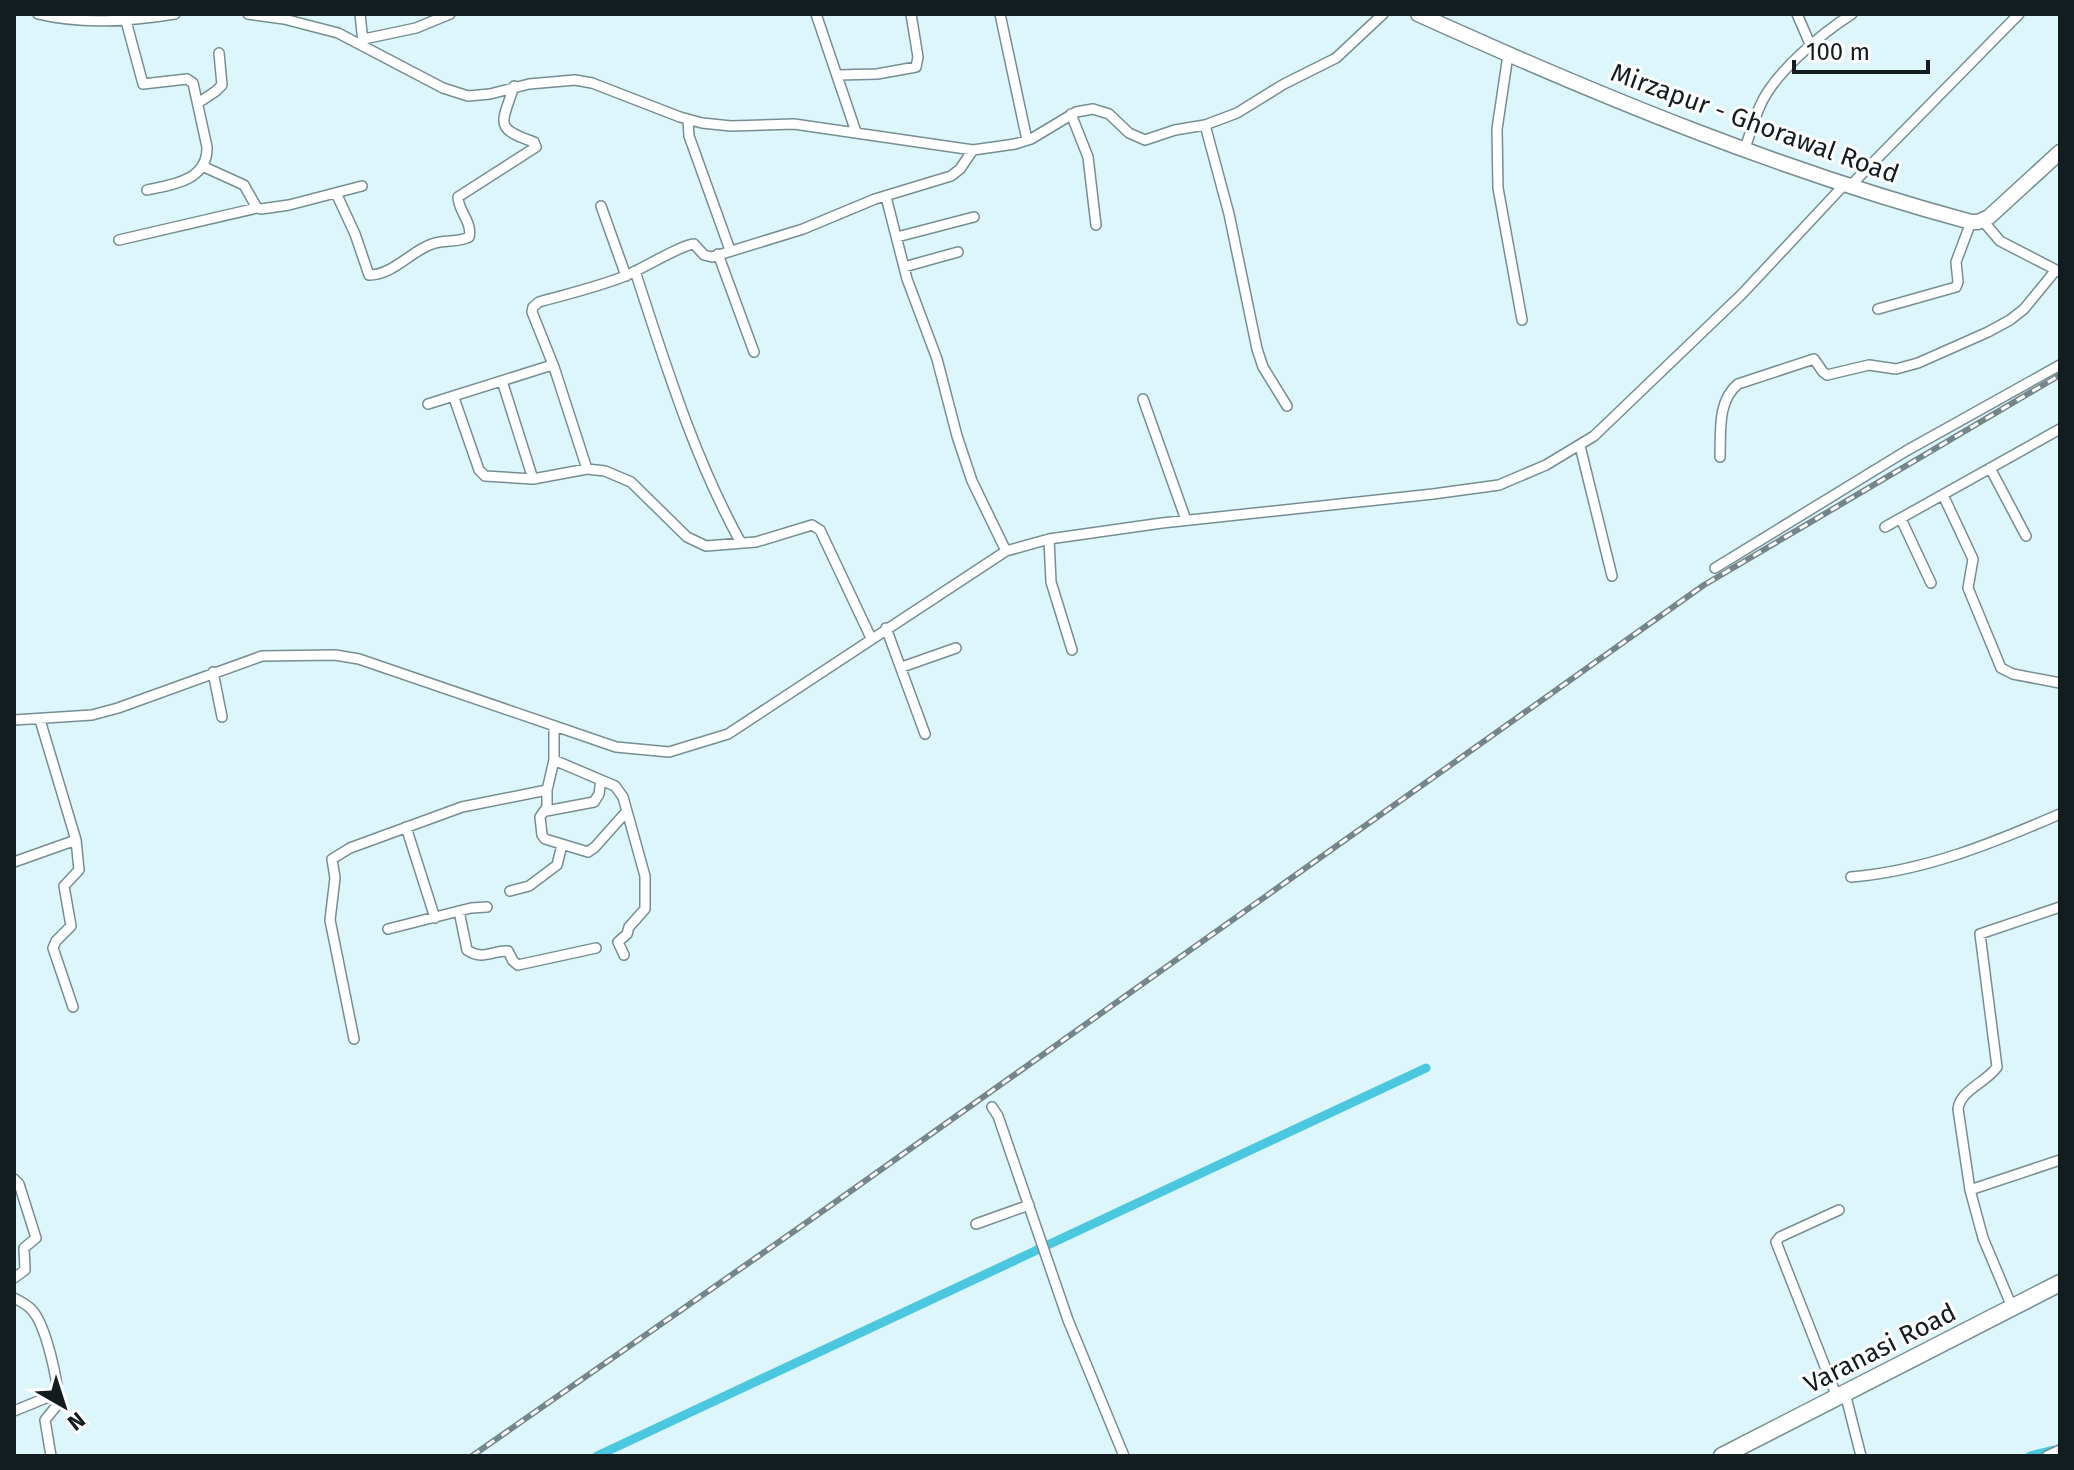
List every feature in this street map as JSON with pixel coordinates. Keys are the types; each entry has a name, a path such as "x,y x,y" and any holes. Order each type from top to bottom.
{"highway":[{"name":"Varanasi Road","path":"1722,1456 2060,1283"}],"main road":[{"name":"Mirzapur - Ghorawal Road","path":"1418,14 1508,55 1745,148 1847,185 1977,221"},
{"path":"1977,221 1998,211 2060,152"}],"street":[{"path":"38,14 63,20 126,21 175,14"},
{"path":"248,14 284,19 363,42 460,95 481,96 514,86 566,80 592,83 688,120 731,126 794,124 973,150 1027,140 1085,109 1103,111 1129,133 1145,140 1175,130 1205,125 1237,113 1284,84 1320,68 1346,50 1383,14"},
{"path":"360,14 363,42"},
{"path":"363,42 416,28 450,14"},
{"path":"816,14 856,132"},
{"path":"838,75 877,74 916,67 918,57 911,14"},
{"path":"1000,14 1027,140"},
{"path":"1797,14 1810,44"},
{"path":"1745,148 1760,104 1810,44 1852,14"},
{"path":"14,720 41,724 92,715 262,656 335,655 359,659 616,747 669,752 728,734 1006,551 1186,520 1499,485 1581,451 1742,294 2019,14"},
{"path":"126,21 143,84 191,81 208,154 202,166 182,183 147,190"},
{"path":"198,103 222,85 219,53"},
{"path":"1508,55 1497,129 1498,188 1522,320"},
{"path":"336,193 369,275 376,275 407,260 437,242 465,240 469,237 470,229 458,204 458,197 536,147 531,140 510,134 503,121 514,86"},
{"path":"1071,114 1088,157 1096,225"},
{"path":"688,120 689,136 730,250"},
{"path":"1205,125 1229,214 1257,349 1263,367 1287,406"},
{"path":"587,469 554,367 532,312 535,304 630,274 692,243 707,257 803,229 951,176 973,150"},
{"path":"202,166 244,185 257,208"},
{"path":"119,240 257,208 289,205 362,186"},
{"path":"886,197 904,267 937,359 972,481 1006,551"},
{"path":"601,206 689,430 741,543"},
{"path":"897,237 974,217"},
{"path":"1720,457 1723,403 1738,384 1814,359 1827,375 1869,365 1891,370 1918,363 2010,320 2058,271 2000,241 1977,221 1956,262 1956,287 1878,309"},
{"path":"904,267 958,252"},
{"path":"718,254 754,352"},
{"path":"1715,568 1894,458 2060,365"},
{"path":"428,404 554,367"},
{"path":"502,381 533,479"},
{"path":"454,398 482,474 533,479 587,469 605,471 631,482 696,543 706,546 756,542 816,526 871,638"},
{"path":"1143,399 1186,520"},
{"path":"1885,527 2060,429"},
{"path":"1581,451 1612,576"},
{"path":"1990,468 2026,536"},
{"path":"1943,495 1973,559 1968,588 2001,668 2013,674 2060,683"},
{"path":"1901,519 1931,583"},
{"path":"1049,543 1051,582 1072,650"},
{"path":"888,631 925,734"},
{"path":"902,667 956,648"},
{"path":"213,672 222,717"},
{"path":"41,724 76,840 79,870 64,886 71,926 53,948 73,1007"},
{"path":"546,811 554,760 554,726"},
{"path":"554,760 620,790 645,876 644,912 618,942 624,955"},
{"path":"601,780 594,802 546,811 540,817 542,835 550,842 585,852 592,850 627,811"},
{"path":"354,1039 330,920 335,878 332,859 350,848 475,803 547,790"},
{"path":"1851,877 1891,872 1949,858 2060,814"},
{"path":"406,827 435,918"},
{"path":"14,862 76,840"},
{"path":"510,891 529,886 557,865 562,845"},
{"path":"388,929 487,907"},
{"path":"2012,1307 1983,1238 1970,1190 1959,1103 1997,1067 1980,934 2060,907"},
{"path":"459,911 467,950 472,954 484,957 508,951 518,965 596,948"},
{"path":"992,1107 998,1116 1044,1255 1124,1456"},
{"path":"1970,1190 2060,1160"},
{"path":"14,1179 19,1184 36,1238 24,1248 25,1270 14,1278"},
{"path":"976,1224 1029,1205"},
{"path":"1839,1210 1780,1237 1776,1242 1841,1395 1861,1456"},
{"path":"14,1298 30,1308 47,1344 58,1393 57,1407 45,1420 51,1456"},
{"path":"14,1411 58,1393"},
{"path":"2047,1456 2060,1450"}],"waterway":[{"path":"597,1456 1426,1068"},
{"path":"2030,1456 2054,1450"}],"railway":[{"path":"472,1456 803,1225 1704,585 2060,375"}]}
